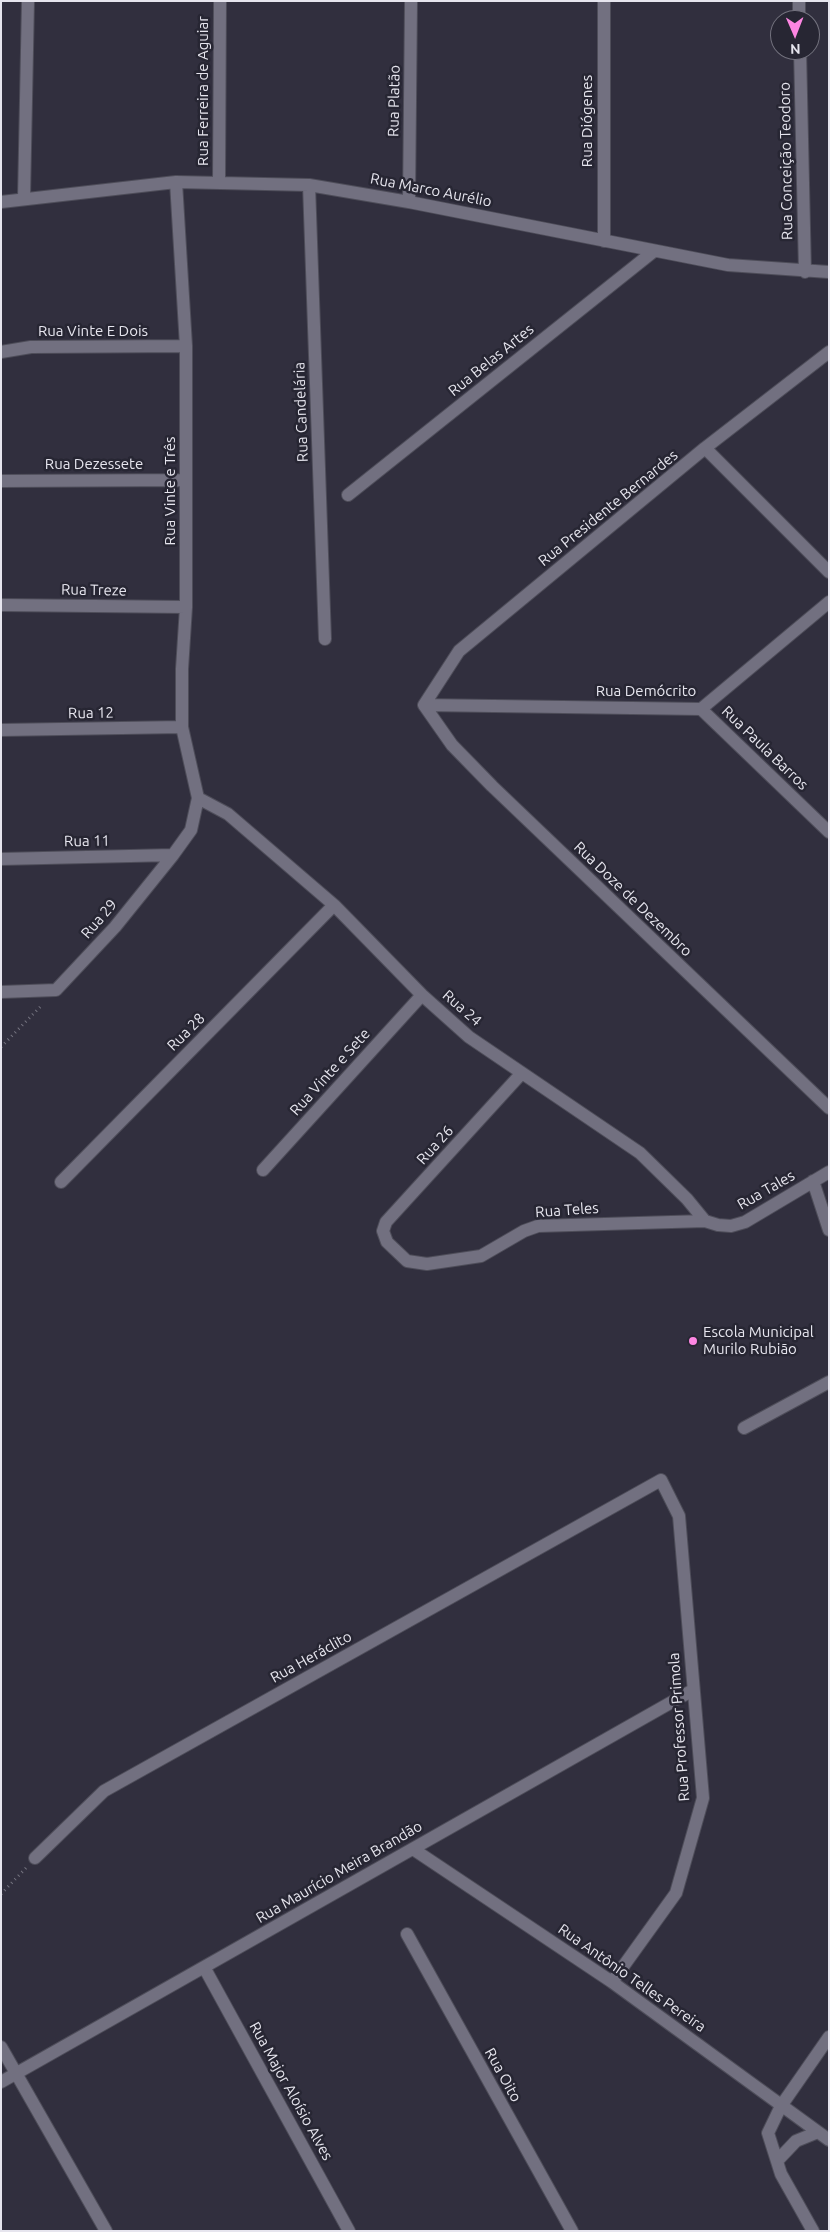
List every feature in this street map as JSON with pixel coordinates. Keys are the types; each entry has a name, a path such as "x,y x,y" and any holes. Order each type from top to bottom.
{"street":[{"path":"24,198 28,1"},
{"name":"Rua Ferreira de Aguiar","path":"219,182 220,1"},
{"name":"Rua Platão","path":"409,202 411,1"},
{"name":"Rua Diógenes","path":"604,1 604,242"},
{"name":"Rua Conceição Teodoro","path":"800,60 805,272"},
{"name":"Rua Marco Aurélio","path":"1,202 176,182 309,185 409,202 728,265 805,272 829,272"},
{"name":"Rua Vinte e Três","path":"176,182 186,346 186,607 182,669 182,727 198,798"},
{"name":"Rua Candelária","path":"309,185 324,639"},
{"name":"Rua Belas Artes","path":"348,495 654,251"},
{"name":"Rua Vinte E Dois","path":"1,352 31,347 186,346"},
{"name":"Rua Presidente Bernardes","path":"424,705 459,651 705,448 829,352"},
{"path":"705,448 829,572"},
{"name":"Rua Dezessete","path":"1,480 186,480"},
{"name":"Rua Demócrito","path":"424,705 701,709 829,602"},
{"name":"Rua Treze","path":"1,605 186,607"},
{"name":"Rua Doze de Dezembro","path":"424,705 452,745 492,786 829,1108"},
{"name":"Rua Paula Barros","path":"701,709 829,832"},
{"name":"Rua 12","path":"1,730 182,727"},
{"name":"Rua 29","path":"56,990 115,927 173,855 191,830 198,798"},
{"name":"Rua 24","path":"198,798 228,814 334,905 422,995 469,1037 640,1153 687,1199 704,1221"},
{"name":"Rua 11","path":"1,859 173,855"},
{"name":"Rua 28","path":"61,1182 334,905"},
{"path":"1,992 56,990"},
{"name":"Rua Vinte e Sete","path":"263,1170 422,995"},
{"name":"Rua 26","path":"387,1242 383,1231 386,1222 521,1074"},
{"name":"Rua Tales","path":"704,1221 731,1226 745,1222 829,1172"},
{"path":"813,1181 829,1230"},
{"name":"Rua Teles","path":"387,1242 407,1261 426,1264 481,1256 524,1231 538,1226 704,1221"},
{"path":"744,1428 829,1382"},
{"name":"Rua Professor Primola","path":"612,1982 676,1893 693,1840 703,1798 679,1516 661,1480"},
{"name":"Rua Heráclito","path":"35,1858 104,1791 661,1480"},
{"name":"Rua Maurício Meira Brandão","path":"1,2082 693,1690"},
{"name":"Rua Antônio Telles Pereira","path":"413,1849 612,1982 829,2140"},
{"name":"Rua Oito","path":"407,1934 572,2231"},
{"name":"Rua Major Aloísio Alves","path":"204,1967 349,2231"},
{"path":"813,2231 781,2174 768,2133 781,2106 829,2037"},
{"path":"1,2047 106,2231"},
{"path":"777,2161 796,2142 818,2132"}],"path":[{"path":"1,1047 56,990"},
{"path":"1,1894 35,1858"}],"place":[{"name":"Escola Municipal Murilo Rubião","path":"693,1341"}]}
